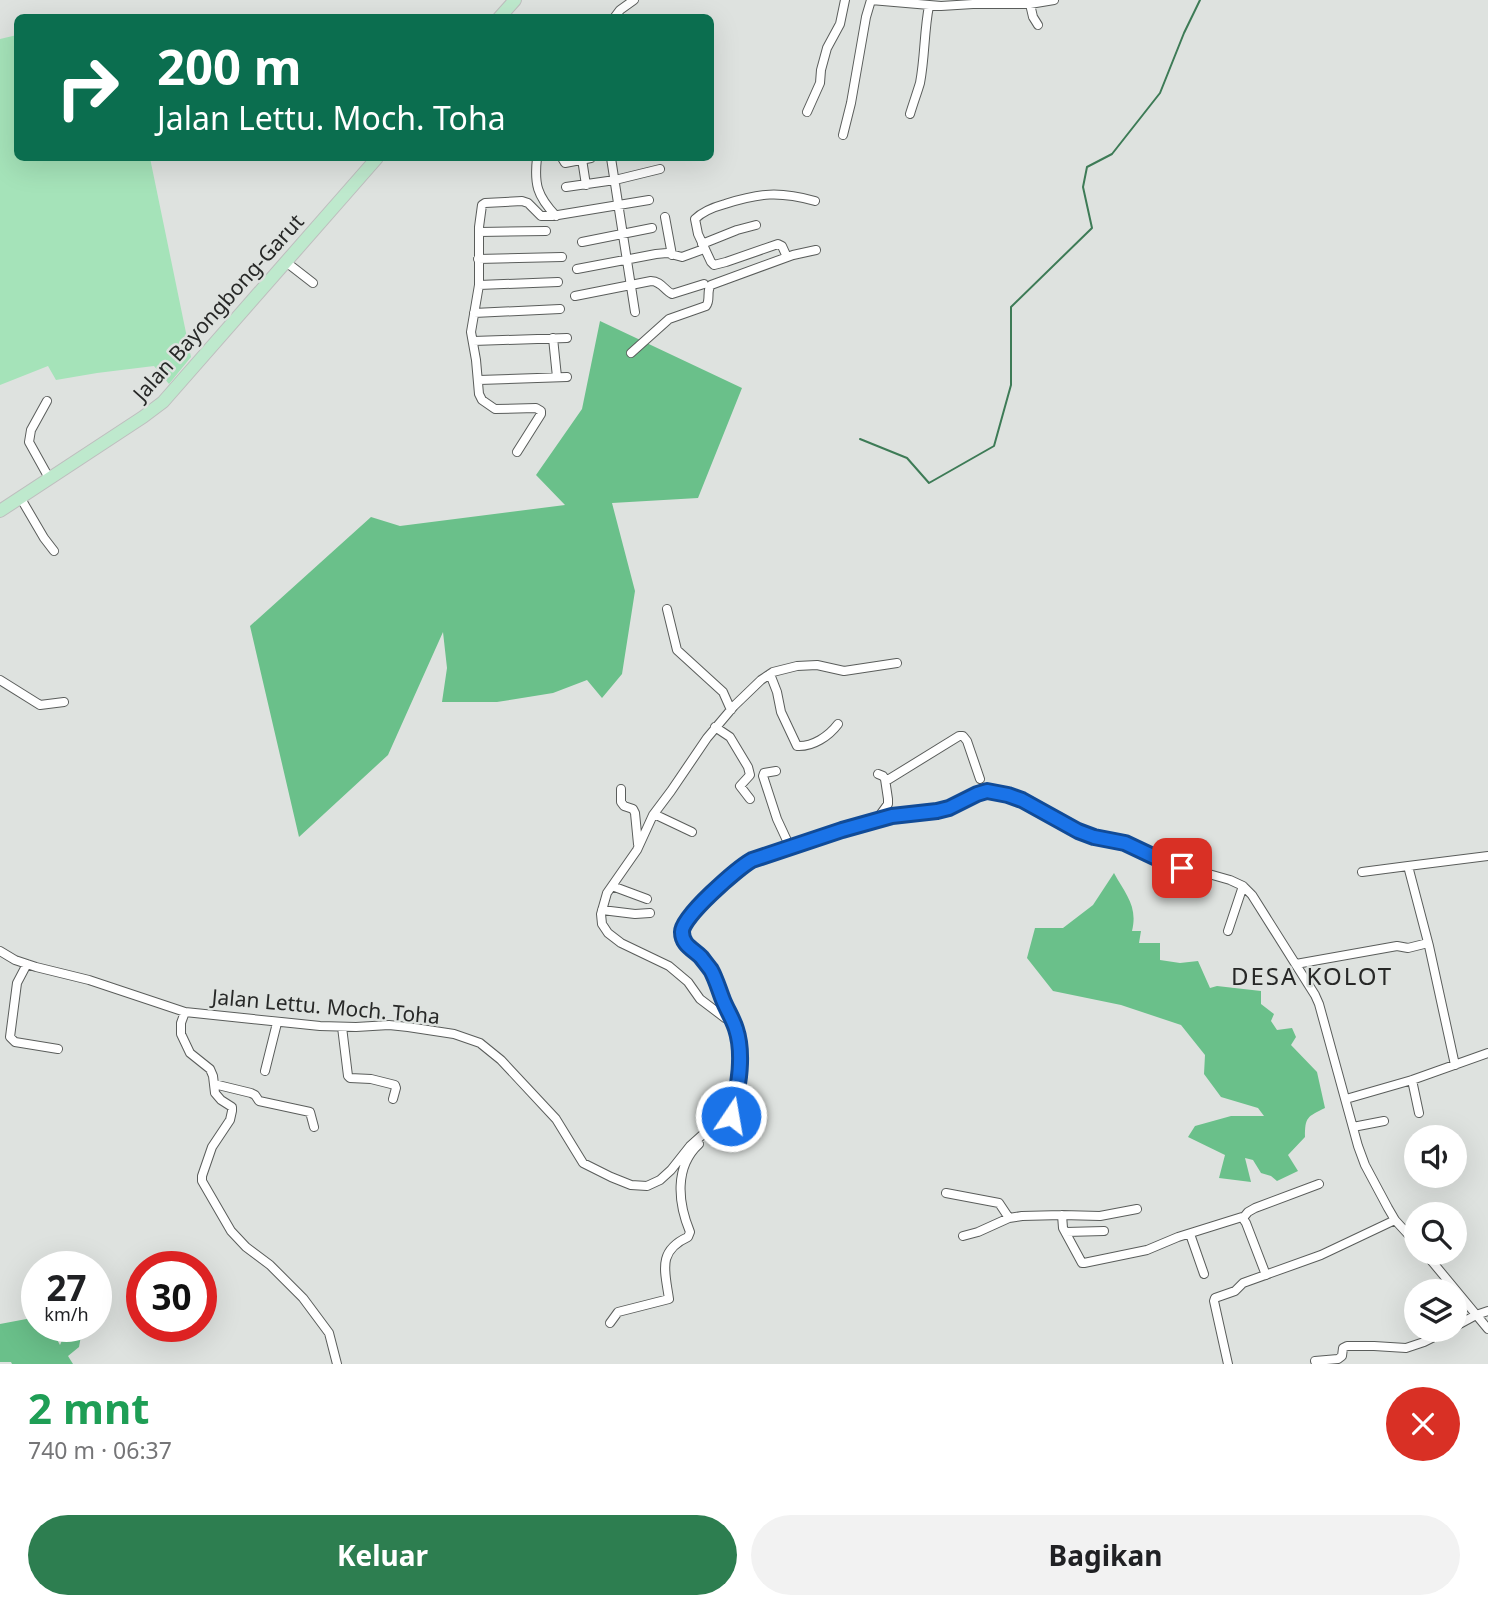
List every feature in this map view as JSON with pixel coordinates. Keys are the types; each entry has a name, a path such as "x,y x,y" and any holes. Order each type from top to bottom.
{"main road":[{"path":"503,14 515,0"},
{"name":"Jalan Bayongbong-Garut","path":"0,511 163,402 374,161"}],"street":[{"path":"617,14 634,0"},
{"path":"807,112 820,83 825,54 840,24 845,0"},
{"path":"843,135 871,0 929,6 1030,5 1054,0"},
{"path":"1030,5 1038,25"},
{"path":"910,114 920,82 929,6"},
{"path":"537,161 537,187 545,205 554,216"},
{"path":"586,161 586,185"},
{"path":"612,161 635,312"},
{"path":"566,187 615,180 660,169"},
{"path":"787,257 782,246 778,244 716,265 711,262 703,246 695,219 715,207 751,196 794,195 815,201"},
{"path":"517,452 541,411 536,408 495,409 482,400 479,394 471,332 479,285 481,207 485,202 525,202 541,216 554,216 649,200"},
{"path":"665,217 672,255"},
{"path":"577,269 656,254 682,257 737,230 756,225"},
{"path":"582,243 652,228"},
{"path":"479,232 546,231"},
{"path":"631,353 669,319 706,306 711,285 787,257 816,250"},
{"path":"478,259 562,257"},
{"path":"286,262 313,283"},
{"path":"575,296 655,281 672,294 704,284"},
{"path":"479,285 558,282"},
{"path":"474,313 560,309"},
{"path":"553,338 557,377"},
{"path":"473,341 567,338"},
{"path":"478,380 567,377"},
{"path":"47,401 31,430 29,442 49,478"},
{"path":"20,497 54,551"},
{"path":"667,609 677,650 723,692 731,710"},
{"path":"732,1020 725,1018 700,999 688,982 669,966 621,943 608,933 602,924 607,893 615,887 645,829 657,816 671,791 731,710 761,680 785,669 807,665 844,671 897,663"},
{"path":"770,674 781,712 797,746 806,746 822,739 838,724"},
{"path":"0,680 40,705 64,702"},
{"path":"719,729 730,737 750,770 750,775 740,786 750,799"},
{"path":"886,781 960,736 967,741 980,779"},
{"path":"776,771 764,773 763,776 777,819 790,847"},
{"path":"877,820 888,804 886,781 878,774"},
{"path":"621,789 621,802 635,813 638,847"},
{"name":"Jalan Lettu. Moch. Toha","path":"0,951 27,964 89,980 185,1012 277,1023 342,1027 389,1025 454,1034 480,1043 501,1060 556,1119 583,1163 631,1185 647,1186 666,1175 690,1146 719,1120 733,1103 739,1071 737,1030 711,971 702,958 686,944 682,935 683,926 691,914 746,863 877,820 949,808 982,792 999,793 1029,803 1059,822 1086,834 1125,843 1182,868 1219,876 1243,886"},
{"path":"657,816 692,832"},
{"path":"1362,872 1488,856"},
{"path":"1408,866 1455,1065"},
{"path":"1228,931 1243,886 1258,902 1319,1004 1365,1165 1395,1220 1404,1230"},
{"path":"615,887 647,899"},
{"path":"604,911 650,913"},
{"path":"1296,964 1428,943"},
{"path":"27,964 17,983 10,1037 15,1042 58,1049"},
{"path":"185,1012 181,1034 190,1053 210,1069 217,1096 232,1107 230,1119 215,1141 204,1167 201,1176 204,1187 231,1231 303,1298 329,1333 337,1364"},
{"path":"265,1071 277,1023"},
{"path":"342,1027 348,1076 396,1085 393,1100"},
{"path":"1346,1099 1412,1080 1488,1053"},
{"path":"1412,1080 1419,1112"},
{"path":"214,1084 251,1093 259,1101 310,1112 314,1127"},
{"path":"610,1323 618,1312 670,1299 664,1269 668,1252 688,1237 690,1232 682,1213 681,1174 694,1148 731,1116 732,1111 729,1108"},
{"path":"1353,1128 1384,1121"},
{"path":"1062,1215 1063,1227 1084,1264 1147,1250 1243,1218 1255,1208 1319,1184"},
{"path":"946,1193 999,1203 1009,1219"},
{"path":"962,1236 1022,1216 1100,1216 1137,1209"},
{"path":"1243,1218 1266,1275"},
{"path":"1228,1364 1215,1298 1235,1291 1243,1283 1321,1255 1395,1220"},
{"path":"1066,1232 1104,1231"},
{"path":"1190,1234 1203,1274"},
{"path":"1435,1265 1488,1329"},
{"path":"1467,1320 1488,1311"},
{"path":"1315,1361 1338,1359 1342,1356 1343,1348 1347,1346 1406,1348 1424,1342"}],"green space":[{"path":"14,36 14,161 151,161 191,357 169,384 154,366 56,380 48,366 0,385 0,39"},
{"path":"600,321 742,388 698,498 612,503 635,591 622,674 602,698 587,680 553,693 497,702 442,702 447,668 443,632 388,755 299,837 250,626 371,517 400,526 565,505 536,475 582,409"},
{"path":"1114,873 1132,907 1132,931 1141,931 1139,943 1160,943 1160,960 1180,963 1198,961 1210,988 1217,986 1261,991 1261,1004 1274,1014 1271,1021 1277,1030 1292,1028 1296,1037 1291,1045 1317,1072 1325,1108 1308,1118 1305,1137 1288,1155 1298,1171 1277,1181 1261,1173 1253,1160 1245,1158 1251,1182 1219,1178 1225,1155 1188,1137 1195,1126 1231,1116 1264,1116 1258,1108 1221,1097 1204,1074 1205,1055 1181,1025 1121,1005 1053,991 1027,958 1035,928 1063,928 1093,905"},
{"path":"21,1320 21,1342 58,1342 60,1345 61,1342 80,1342 79,1347 68,1356 73,1364 0,1362 0,1324"}],"waterway":[{"path":"860,439 907,458 929,483 994,446 1011,385 1011,307 1092,228 1083,187 1087,167 1112,154 1160,93 1200,0"}],"district":[{"name":"DESA KOLOT","path":"1312,975"}],"route":[{"path":"731,1116 732,1111 729,1108 733,1103 738,1081 737,1030 711,971 702,958 686,944 682,929 691,914 746,863 892,816 949,808 987,791 1022,800 1078,831 1125,843 1182,868"}]}
